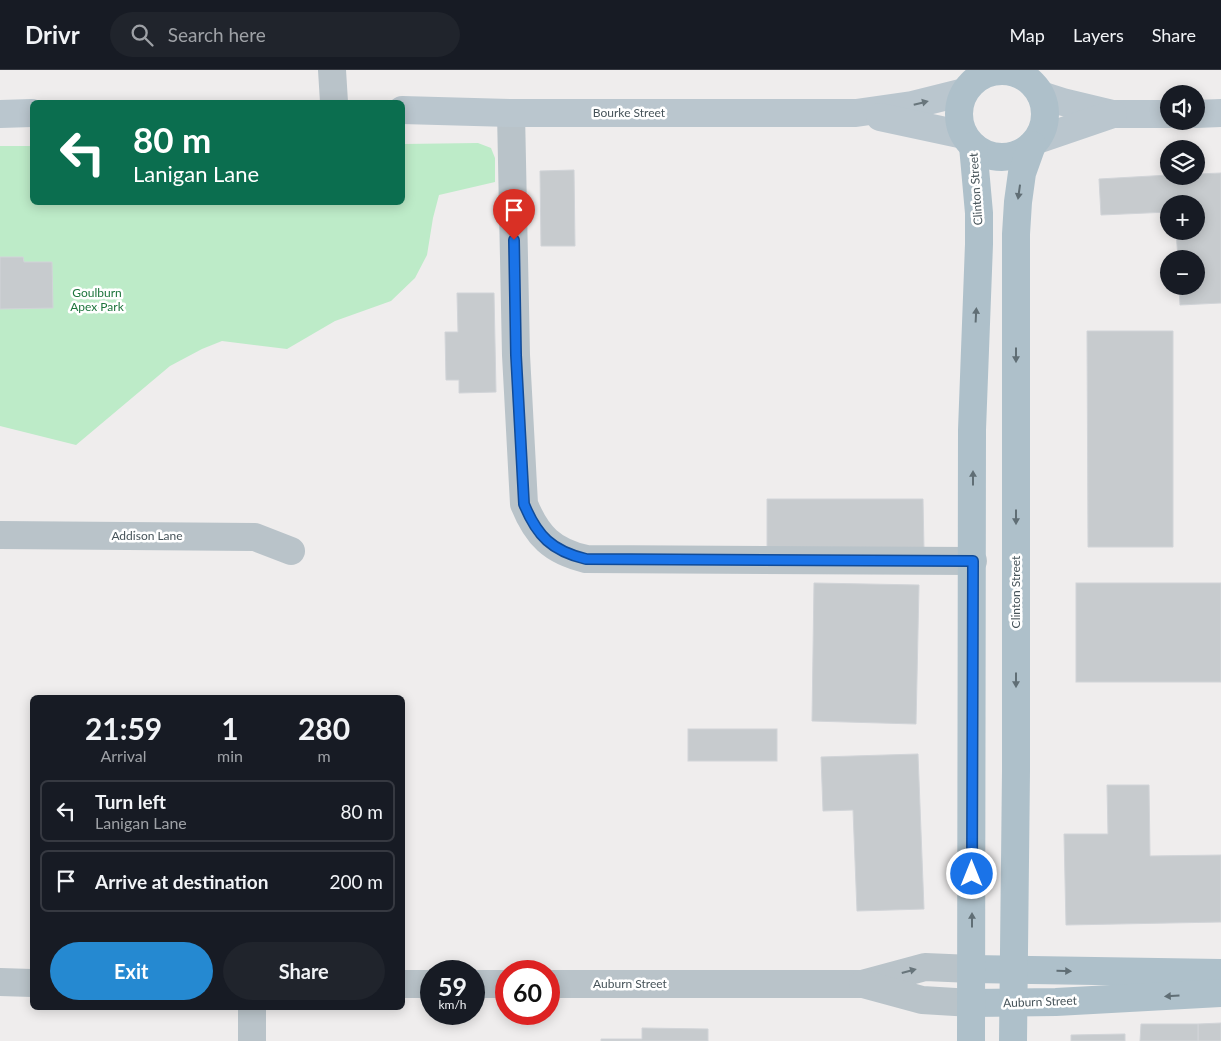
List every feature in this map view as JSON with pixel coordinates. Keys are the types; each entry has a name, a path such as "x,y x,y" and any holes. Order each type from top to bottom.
{"main road":[{"path":"1001,70 1012,72 1034,82 1045,110 1044,126 1035,143 1023,152 1003,158 982,152 968,140 959,118 960,100 969,82 1001,70"},
{"name":"Clinton Street","path":"968,140 979,214 980,244 972,430 972,1041"},
{"name":"Clinton Street","path":"1013,1041 1015,1004 1016,234 1022,173 1035,143"},
{"name":"Auburn Street","path":"972,969 1221,973"},
{"name":"Auburn Street","path":"972,1003 1015,1004 1221,993"}],"street":[{"path":"332,70 334,100"},
{"name":"Bourke Street","path":"405,110 511,113 856,113 912,105 969,82"},
{"path":"1034,82 1063,102 1114,114 1160,114"},
{"path":"0,114 30,113"},
{"path":"511,113 516,355 524,504 530,519 552,545 568,554 586,559 973,561"},
{"name":"Bourke Street","path":"856,113 968,140"},
{"path":"1205,114 1221,113"},
{"path":"1035,143 1114,114"},
{"name":"Addison Lane","path":"0,535 255,537 291,551"},
{"name":"Auburn Street","path":"862,984 925,967 972,969"},
{"path":"0,982 30,983"},
{"path":"405,984 420,984"},
{"name":"Auburn Street","path":"560,984 862,984 922,1000 972,1003"},
{"path":"252,1010 252,1041"}],"green space":[{"name":"Goulburn Apex Park","path":"478,143 491,148 495,158 495,182 439,195 427,255 415,278 391,301 335,321 287,349 222,341 202,349 170,366 76,445 0,426 0,146 30,146 30,205 405,205 405,144"}],"building":[{"path":"574,170 575,246 541,246 540,171"},
{"path":"1221,173 1221,303 1180,305 1179,295 1205,295 1205,250 1177,250 1177,240 1205,240 1205,195 1160,195 1160,212 1101,215 1099,179 1160,176 1160,185 1205,185 1205,174"},
{"path":"0,257 23,257 24,262 52,262 53,308 0,309"},
{"path":"457,293 494,293 496,392 459,393 459,380 446,380 445,332 458,332"},
{"path":"1087,331 1173,331 1173,547 1088,547"},
{"path":"767,499 923,499 924,550 767,551"},
{"path":"814,583 919,585 916,724 812,721"},
{"path":"1076,583 1221,583 1221,682 1076,682"},
{"path":"688,729 777,729 777,761 688,761"},
{"path":"918,754 924,909 857,911 853,810 823,811 821,757"},
{"path":"1107,785 1149,785 1150,856 1221,855 1221,922 1066,925 1064,834 1108,834"},
{"path":"1221,1023 1221,1041 1198,1041 1198,1024"},
{"path":"1141,1024 1198,1024 1198,1041 1140,1041"},
{"path":"642,1028 708,1029 708,1041 601,1041 601,1039 642,1039"},
{"path":"1125,1034 1125,1041 1071,1041 1071,1035"}],"route":[{"path":"514,240 516,355 524,504 530,519 552,545 568,554 586,559 673,561 973,561 972,874"}]}
